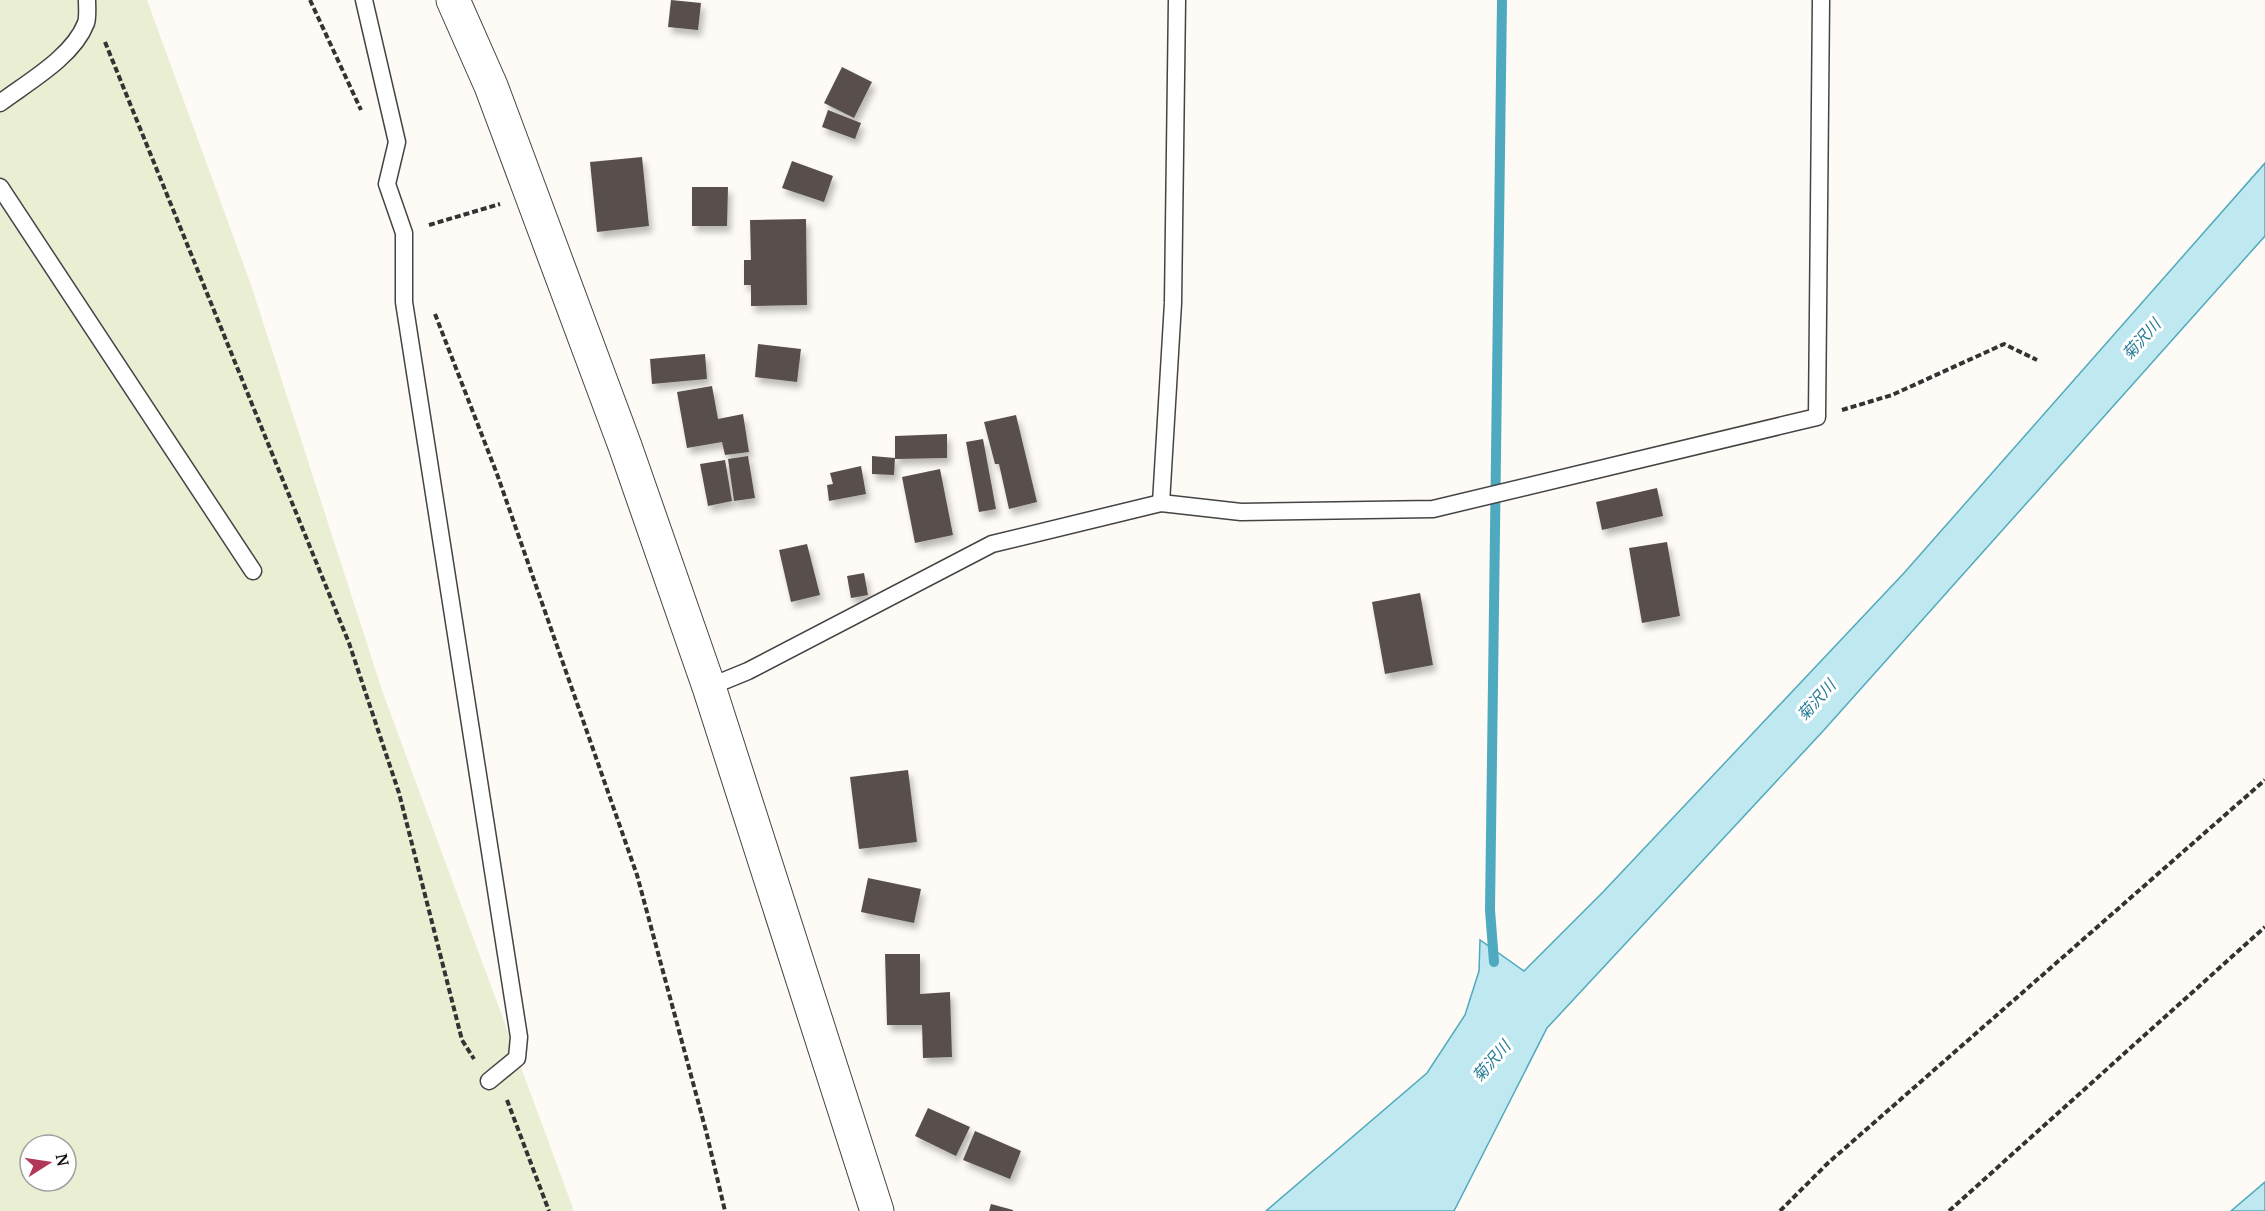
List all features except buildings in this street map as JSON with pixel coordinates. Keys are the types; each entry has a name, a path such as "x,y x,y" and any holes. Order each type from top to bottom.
{"street":[{"path":"453,0 491,86 625,446 709,687 877,1211"}],"lane":[{"path":"0,103 65,54 79,37 87,21 87,0"},
{"path":"364,0 397,142 387,184 404,233 404,303 519,1037 517,1058 489,1081"},
{"path":"1161,503 1173,303 1177,0"},
{"path":"709,687 748,671 992,544 1161,503 1241,512 1433,509 1817,417 1821,0"},
{"path":"0,187 253,571"},
{"path":"860,1211 862,1165"}],"path":[{"path":"310,0 365,119"},
{"path":"101,33 349,643 399,793 462,1040 489,1081 507,1100 549,1211"},
{"path":"404,233 530,194"},
{"path":"440,328 497,474 637,875 706,1131 725,1211"},
{"path":"1817,417 1892,394 2004,344 2037,360"},
{"path":"1780,1211 1828,1163 2265,780"},
{"path":"1949,1211 2265,927"}],"green space":[{"path":"0,0 147,0 251,285 383,693 574,1211 0,1211"}],"water":[{"name":"菊沢川","path":"2265,163 2265,236 1824,730 1547,1028 1454,1211 1266,1211 1427,1073 1465,1015 1479,971 1480,940 1524,971 1603,892 1904,573"},
{"path":"2265,1182 2265,1211 2231,1211"}],"waterway":[{"path":"1494,962 1490,910 1502,0"}]}
